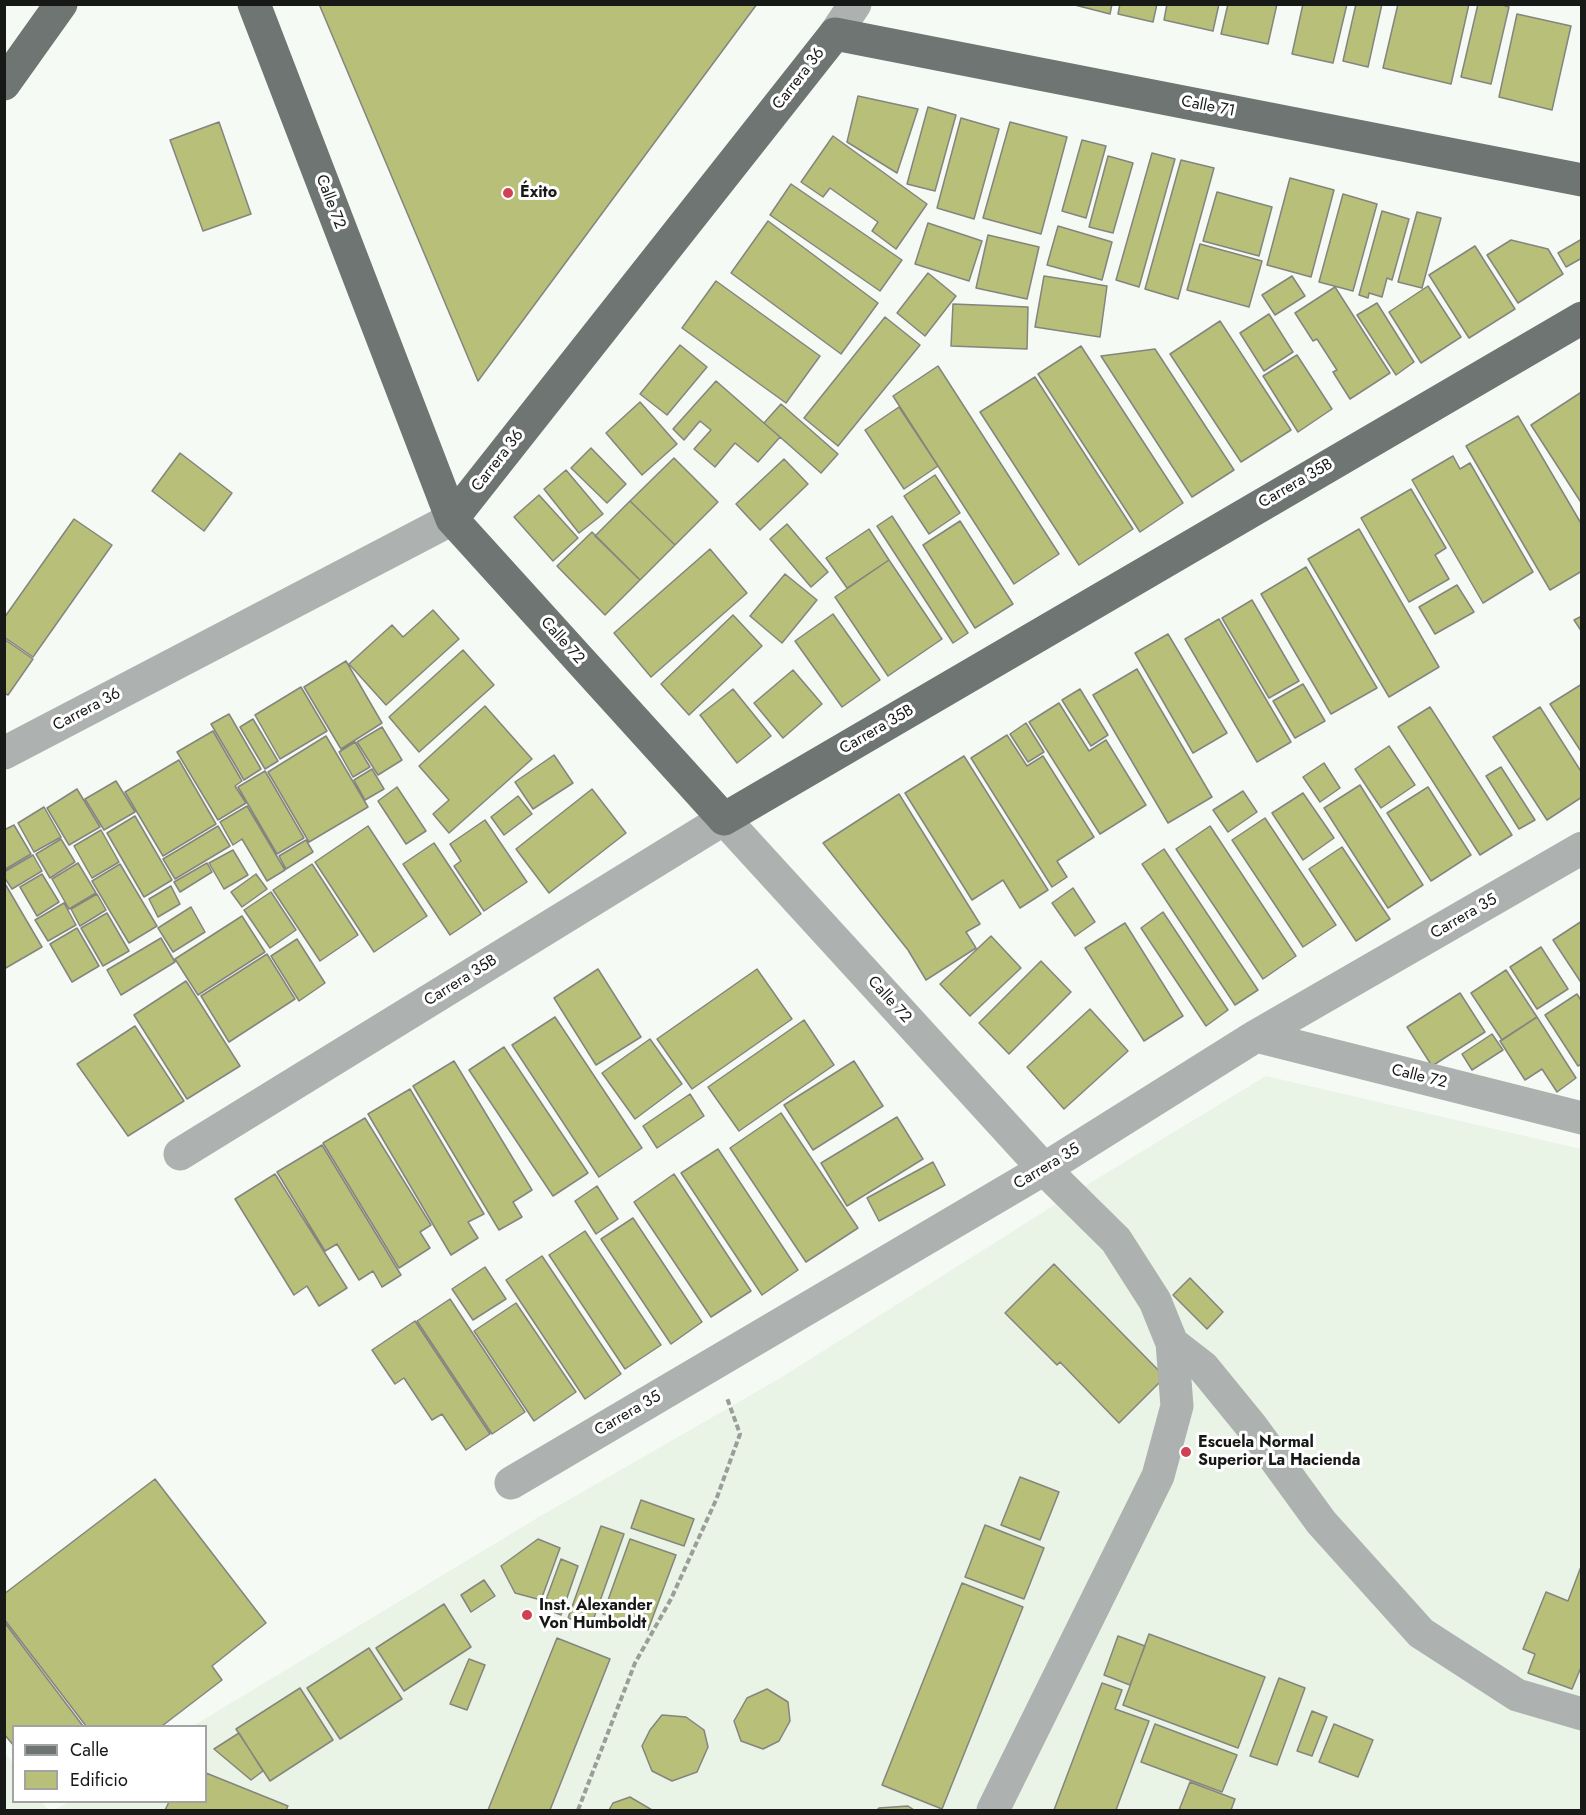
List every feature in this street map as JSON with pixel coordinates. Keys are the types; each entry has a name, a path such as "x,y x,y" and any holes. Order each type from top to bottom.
{"main road":[{"path":"4,84 61,4"},
{"name":"Calle 72","path":"254,4 452,519 724,819"},
{"name":"Carrera 36","path":"452,519 835,34"},
{"name":"Calle 71","path":"835,34 1581,180"},
{"name":"Carrera 35B","path":"724,819 1581,318"}],"street":[{"name":"Carrera 36","path":"835,34 855,4"},
{"name":"Carrera 36","path":"4,753 452,519"},
{"name":"Carrera 35B","path":"180,1154 724,819"},
{"name":"Calle 72","path":"724,819 1044,1169 1116,1240 1155,1301 1172,1343"},
{"name":"Carrera 35","path":"511,1483 1044,1169 1256,1036 1581,848"},
{"name":"Calle 72","path":"1256,1036 1581,1118"},
{"path":"1172,1343 1203,1366 1252,1427 1321,1522 1421,1633 1517,1695 1581,1714"},
{"path":"993,1810 1158,1476 1177,1406 1172,1343"}],"path":[{"path":"578,1810 635,1663 671,1599 712,1510 740,1434 731,1407 711,1365"}],"shaded area":[{"name":"Escuela Normal Superior La Hacienda","path":"1266,1076 1581,1149 1581,1810 54,1810 67,1803 207,1803 207,1725 195,1725 539,1517 782,1377 1072,1194"},
{"path":"4,1752 12,1763 12,1803 43,1803 48,1810 5,1810"}],"building":[{"name":"Éxito","path":"319,4 757,4 478,381"},
{"path":"1071,4 1112,4 1110,14"},
{"path":"1120,4 1157,4 1153,22 1118,14"},
{"path":"1167,4 1219,4 1213,31 1164,20"},
{"path":"1228,4 1277,4 1268,44 1221,34"},
{"path":"1303,4 1347,4 1333,63 1292,54"},
{"path":"1356,4 1382,4 1368,67 1343,61"},
{"path":"1398,4 1469,4 1451,84 1383,68"},
{"path":"1478,4 1499,4 1509,7 1491,84 1461,77"},
{"path":"1517,14 1571,26 1552,110 1499,97"},
{"path":"858,96 918,109 897,173 847,142"},
{"path":"928,107 956,115 935,191 907,184"},
{"path":"961,118 999,129 974,219 937,208"},
{"path":"219,122 251,214 203,231 170,140"},
{"path":"1010,122 1067,137 1041,234 983,218"},
{"path":"833,136 927,204 896,249 872,231 878,222 830,188 823,197 801,182"},
{"path":"1082,140 1106,146 1086,218 1062,211"},
{"path":"1152,153 1175,159 1139,287 1116,280"},
{"path":"1108,156 1133,163 1113,233 1089,227"},
{"path":"1181,160 1214,168 1178,299 1145,289"},
{"path":"1290,178 1334,190 1311,277 1267,265"},
{"path":"791,184 902,260 880,291 770,215"},
{"path":"1217,192 1272,207 1259,256 1203,241"},
{"path":"1343,194 1377,204 1353,291 1319,282"},
{"path":"1382,211 1409,219 1392,280 1387,278 1382,297 1369,293 1368,298 1359,295"},
{"path":"1417,212 1441,218 1422,288 1398,282"},
{"path":"768,221 878,303 841,354 731,273"},
{"path":"928,223 982,241 969,281 915,264"},
{"path":"1058,226 1112,242 1102,280 1047,265"},
{"path":"988,235 1039,247 1027,299 976,288"},
{"path":"1582,239 1582,258 1566,267 1558,253"},
{"path":"1511,240 1548,249 1563,274 1518,303 1487,255"},
{"path":"1200,244 1262,261 1249,307 1187,290"},
{"path":"1475,246 1515,309 1469,338 1429,275"},
{"path":"928,273 956,296 925,336 897,313"},
{"path":"1044,276 1107,286 1100,337 1035,327"},
{"path":"1292,276 1305,296 1275,315 1262,295"},
{"path":"716,281 820,356 786,403 682,328"},
{"path":"1428,286 1461,337 1421,363 1389,312"},
{"path":"1335,287 1390,373 1350,399 1333,372 1337,370 1317,339 1313,341 1295,313"},
{"path":"1377,303 1414,362 1396,375 1357,315"},
{"path":"953,304 1028,307 1027,349 951,346"},
{"path":"1269,314 1293,352 1264,371 1240,333"},
{"path":"885,317 920,345 838,446 804,418"},
{"path":"1220,321 1291,430 1241,462 1170,354"},
{"path":"680,345 707,367 667,415 640,394"},
{"path":"1081,346 1183,503 1140,532 1038,374"},
{"path":"1155,349 1234,470 1192,497 1101,356"},
{"path":"1297,355 1332,409 1298,432 1263,376"},
{"path":"938,366 1059,554 1014,584 893,396"},
{"path":"1035,377 1133,529 1079,565 980,412"},
{"path":"716,381 780,437 758,462 735,443 715,467 694,449 711,430 700,421 684,440 673,429"},
{"path":"1580,393 1582,395 1582,504 1531,425"},
{"path":"640,402 677,444 642,475 606,433"},
{"path":"781,404 838,454 821,473 764,423"},
{"path":"899,407 938,466 904,489 865,430"},
{"path":"1518,416 1582,525 1582,571 1550,590 1466,446"},
{"path":"591,448 626,484 607,503 571,468"},
{"path":"180,453 232,493 204,531 152,491"},
{"path":"1453,456 1460,469 1470,463 1533,572 1483,603 1412,480"},
{"path":"674,458 718,502 675,545 630,501"},
{"path":"784,459 808,484 760,530 736,504"},
{"path":"566,470 603,514 579,533 544,489"},
{"path":"935,475 960,513 929,534 904,496"},
{"path":"1411,489 1446,548 1435,555 1449,579 1409,602 1361,518"},
{"path":"539,495 578,538 553,561 514,517"},
{"path":"630,501 675,545 640,580 595,536"},
{"path":"892,516 968,633 953,643 877,526"},
{"path":"74,519 112,545 33,657 4,637 4,618"},
{"path":"960,521 1013,604 975,628 923,545"},
{"path":"787,524 828,572 811,587 770,539"},
{"path":"869,529 889,560 847,588 826,558"},
{"path":"1359,529 1439,667 1389,697 1308,559"},
{"path":"592,532 640,580 605,615 557,566"},
{"path":"710,549 747,593 651,677 614,633"},
{"path":"889,560 942,639 888,676 835,597"},
{"path":"1306,567 1377,688 1331,714 1261,594"},
{"path":"785,574 817,600 782,643 750,616"},
{"path":"1457,585 1474,612 1435,634 1419,607"},
{"path":"1252,600 1299,681 1269,698 1222,618"},
{"path":"433,610 459,639 386,705 349,664 392,625 403,637"},
{"path":"833,614 880,680 842,707 795,641"},
{"path":"733,615 762,646 689,715 661,684"},
{"path":"1582,616 1582,632 1574,620"},
{"path":"1219,619 1291,742 1257,762 1185,639"},
{"path":"1168,634 1227,733 1193,753 1135,653"},
{"path":"4,639 33,659 8,695 4,693"},
{"path":"463,650 494,685 419,752 389,717"},
{"path":"346,661 382,723 341,749 304,687"},
{"path":"1137,669 1212,797 1168,823 1093,695"},
{"path":"793,670 822,704 783,738 754,703"},
{"path":"1303,684 1325,721 1295,738 1273,701"},
{"path":"1582,684 1582,753 1550,704"},
{"path":"301,687 327,731 280,759 255,715"},
{"path":"733,689 771,736 737,763 700,715"},
{"path":"1080,689 1108,735 1091,746 1062,700"},
{"path":"1059,703 1089,751 1106,740 1146,805 1100,834 1029,722"},
{"path":"485,706 532,759 449,833 433,814 449,800 419,766"},
{"path":"1430,707 1512,835 1480,855 1398,727"},
{"path":"1540,707 1582,773 1582,797 1547,820 1493,737"},
{"path":"229,714 261,769 244,780 211,724"},
{"path":"253,719 278,761 265,769 240,727"},
{"path":"1026,723 1044,752 1028,762 1010,734"},
{"path":"382,727 402,760 378,775 357,742"},
{"path":"213,731 242,781 235,786 246,803 218,820 177,752"},
{"path":"1007,735 1027,766 1043,756 1094,837 1057,861 1067,877 1052,887 971,758"},
{"path":"326,736 368,807 309,842 268,772"},
{"path":"355,742 370,767 353,777 339,752"},
{"path":"1389,746 1415,785 1381,808 1355,769"},
{"path":"554,755 573,783 533,809 515,782"},
{"path":"964,756 1048,890 1020,908 1003,880 972,900 905,793"},
{"path":"179,760 216,824 163,856 125,792"},
{"path":"1324,763 1340,788 1320,802 1303,777"},
{"path":"1501,767 1535,820 1519,829 1486,776"},
{"path":"372,769 384,789 365,800 354,780"},
{"path":"265,771 304,838 277,854 238,787"},
{"path":"116,781 135,812 104,830 85,799"},
{"path":"1360,785 1423,885 1388,908 1324,808"},
{"path":"397,787 426,831 406,844 378,801"},
{"path":"1428,787 1471,855 1431,881 1387,813"},
{"path":"77,789 100,827 69,845 47,808"},
{"path":"592,789 626,833 549,893 516,849"},
{"path":"1243,791 1257,812 1228,832 1213,810"},
{"path":"1303,793 1334,838 1303,860 1272,813"},
{"path":"899,794 980,924 966,932 976,948 926,980 908,950 823,843"},
{"path":"518,796 532,814 504,835 491,817"},
{"path":"247,806 285,870 267,881 242,839 233,845 220,822"},
{"path":"44,807 61,837 34,852 18,823"},
{"path":"135,816 172,880 144,897 107,833"},
{"path":"1265,818 1336,925 1303,947 1232,840"},
{"path":"485,820 527,882 484,911 454,866 461,861 450,844"},
{"path":"14,825 31,854 4,870 4,830"},
{"path":"218,826 230,846 175,879 163,859"},
{"path":"368,826 427,916 374,952 315,862"},
{"path":"1210,826 1296,956 1263,979 1176,849"},
{"path":"101,830 119,862 92,878 74,846"},
{"path":"61,839 75,862 50,878 36,854"},
{"path":"306,840 313,852 286,869 279,856"},
{"path":"434,843 481,914 450,935 403,864"},
{"path":"1342,847 1390,919 1356,941 1309,869"},
{"path":"1164,849 1258,990 1235,1005 1142,864"},
{"path":"233,850 248,875 224,889 209,863"},
{"path":"33,855 42,871 12,889 4,877 4,872"},
{"path":"78,863 96,893 69,909 52,879"},
{"path":"207,863 212,872 180,892 174,882"},
{"path":"120,864 157,926 129,943 92,881"},
{"path":"312,864 358,935 320,961 273,890"},
{"path":"42,874 59,902 37,916 20,887"},
{"path":"256,874 267,889 242,907 231,892"},
{"path":"4,882 42,947 4,969"},
{"path":"171,886 180,904 158,917 149,899"},
{"path":"1073,888 1095,922 1075,936 1052,903"},
{"path":"271,892 296,930 270,948 244,910"},
{"path":"97,894 106,910 80,926 71,909"},
{"path":"64,903 76,925 48,941 35,920"},
{"path":"191,907 205,932 173,952 158,928"},
{"path":"1163,912 1228,1010 1206,1026 1141,928"},
{"path":"107,913 129,951 103,966 81,928"},
{"path":"242,916 265,952 198,995 175,959"},
{"path":"1582,921 1582,984 1553,940"},
{"path":"1125,923 1183,1016 1144,1041 1085,948"},
{"path":"77,928 99,966 72,982 50,944"},
{"path":"991,936 1021,968 970,1016 940,984"},
{"path":"161,938 175,962 121,995 107,970"},
{"path":"297,939 325,983 299,1001 271,956"},
{"path":"1541,947 1568,989 1537,1009 1510,967"},
{"path":"267,954 295,999 229,1042 201,996"},
{"path":"1041,961 1071,992 1009,1054 979,1023"},
{"path":"598,969 641,1037 596,1065 554,998"},
{"path":"757,969 792,1019 692,1089 657,1039"},
{"path":"1506,970 1537,1017 1502,1040 1471,993"},
{"path":"186,981 240,1066 187,1099 134,1015"},
{"path":"1460,993 1485,1032 1432,1066 1407,1027"},
{"path":"1577,994 1582,1002 1582,1064 1578,1066 1545,1015"},
{"path":"1090,1009 1128,1051 1064,1109 1027,1067"},
{"path":"555,1017 642,1148 599,1177 512,1045"},
{"path":"1537,1017 1576,1078 1557,1092 1542,1069 1525,1080 1500,1041"},
{"path":"804,1020 834,1065 739,1131 708,1087"},
{"path":"135,1026 184,1101 128,1136 77,1064"},
{"path":"1492,1034 1503,1050 1472,1070 1462,1054"},
{"path":"650,1039 682,1084 635,1119 602,1073"},
{"path":"504,1047 588,1173 553,1196 469,1070"},
{"path":"454,1061 532,1190 513,1202 522,1217 499,1230 413,1086"},
{"path":"854,1061 883,1106 813,1150 784,1105"},
{"path":"410,1089 484,1214 468,1222 478,1238 451,1255 368,1114"},
{"path":"690,1094 704,1116 657,1148 643,1126"},
{"path":"781,1113 858,1228 806,1262 730,1148"},
{"path":"897,1117 923,1159 847,1206 821,1163"},
{"path":"365,1118 431,1225 420,1232 430,1248 399,1268 323,1143"},
{"path":"322,1145 401,1275 382,1287 373,1271 359,1280 337,1244 325,1251 277,1172"},
{"path":"718,1149 798,1270 762,1295 681,1173"},
{"path":"933,1162 945,1185 879,1221 867,1198"},
{"path":"275,1174 347,1288 319,1306 307,1286 294,1295 235,1199"},
{"path":"674,1174 751,1291 711,1317 634,1202"},
{"path":"597,1186 618,1219 596,1234 575,1201"},
{"path":"633,1218 702,1322 671,1344 601,1239"},
{"path":"585,1231 661,1345 625,1369 549,1255"},
{"path":"542,1256 621,1374 585,1399 506,1280"},
{"path":"1054,1264 1165,1377 1119,1423 1060,1362 1057,1365 1005,1313"},
{"path":"485,1267 506,1299 473,1320 452,1289"},
{"path":"1190,1278 1223,1312 1207,1329 1173,1295"},
{"path":"450,1299 525,1412 492,1434 417,1321"},
{"path":"516,1303 576,1392 534,1421 474,1331"},
{"path":"415,1321 490,1434 466,1450 442,1414 432,1420 404,1378 395,1384 372,1350"},
{"path":"1020,1477 1059,1492 1040,1540 1001,1525"},
{"path":"155,1479 266,1623 212,1666 222,1680 163,1725 85,1725 4,1619 4,1594"},
{"path":"641,1500 694,1519 684,1546 631,1528"},
{"path":"985,1525 1044,1548 1024,1599 965,1577"},
{"path":"601,1526 624,1534 591,1626 568,1618"},
{"path":"538,1539 560,1548 541,1600 515,1593 501,1566"},
{"path":"630,1539 676,1555 648,1630 603,1614"},
{"path":"561,1559 578,1566 561,1615 543,1608"},
{"path":"1582,1564 1582,1665 1572,1689 1528,1673 1535,1654 1523,1649 1546,1592 1568,1601"},
{"path":"484,1580 495,1596 471,1612 461,1595"},
{"path":"962,1583 1023,1607 942,1809 882,1785"},
{"path":"444,1604 471,1647 404,1691 376,1648"},
{"path":"5,1623 82,1725 12,1725 12,1744 4,1734"},
{"path":"1149,1634 1265,1677 1238,1748 1123,1705"},
{"path":"1118,1636 1145,1646 1130,1685 1104,1675"},
{"path":"557,1638 610,1659 550,1810 488,1810"},
{"path":"369,1648 402,1699 340,1739 307,1688"},
{"path":"469,1659 485,1665 467,1710 450,1704"},
{"path":"1279,1678 1305,1688 1277,1765 1250,1756"},
{"path":"1102,1683 1122,1690 1115,1709 1149,1721 1116,1810 1054,1810"},
{"path":"300,1688 333,1740 270,1781 236,1729"},
{"path":"767,1689 788,1702 790,1721 779,1741 763,1749 741,1741 734,1721 747,1698"},
{"path":"1312,1711 1327,1717 1312,1756 1297,1751"},
{"path":"662,1715 686,1717 704,1730 708,1747 697,1772 672,1781 652,1771 642,1746 650,1730"},
{"path":"1155,1724 1237,1755 1222,1792 1141,1762"},
{"path":"1334,1724 1373,1740 1358,1777 1319,1762"},
{"path":"239,1733 263,1771 251,1780 214,1749"},
{"path":"207,1773 288,1806 286,1810 165,1810 168,1803 207,1803"},
{"path":"1190,1782 1235,1799 1231,1810 1179,1810"},
{"path":"630,1797 652,1810 609,1810 613,1803"},
{"path":"908,1806 914,1810 877,1810 879,1808"}],"place":[{"name":"Éxito","path":"508,193"},
{"name":"Escuela Normal Superior La Hacienda","path":"1186,1452"},
{"name":"Inst. Alexander Von Humboldt","path":"527,1615"}]}
